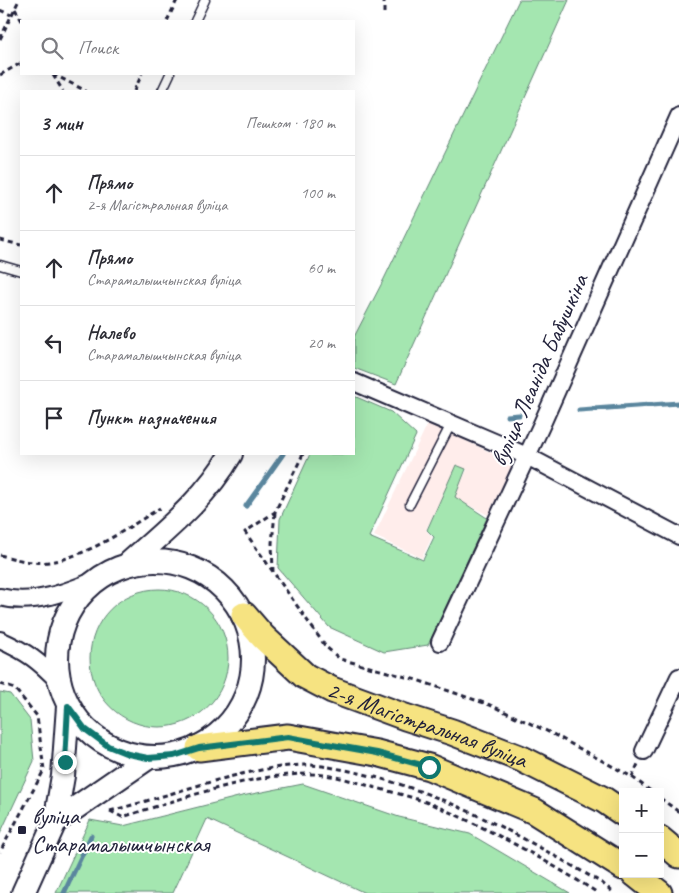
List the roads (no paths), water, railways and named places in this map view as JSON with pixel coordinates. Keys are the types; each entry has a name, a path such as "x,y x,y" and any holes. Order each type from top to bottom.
{"main road":[{"path":"128,564 190,508 230,455"},
{"path":"157,560 182,564 204,573 231,595 244,615 253,642 254,662 249,690 241,709 229,725 215,738 199,748 174,756 148,758 128,754 108,746 85,729 68,706 59,682 57,648 62,626 76,601 98,579 114,569 128,564 157,560"},
{"name":"2-я Магістральная вуліца","path":"244,615 263,637 305,676 332,690 522,759 604,800 619,810"},
{"path":"23,893 55,822 64,776 68,706"},
{"name":"2-я Магістральная вуліца","path":"199,748 288,737 377,753 429,767 534,811 619,864"},
{"path":"55,822 148,758"},
{"path":"664,842 679,854"},
{"path":"640,878 659,893"}],"street":[{"name":"вуліца Леаніда Бабушкіна","path":"440,642 527,456 679,116"},
{"path":"355,382 527,456 679,536"},
{"path":"0,597 21,599 46,597 68,591 98,579"},
{"path":"0,640 24,650 44,666 59,682"},
{"path":"644,752 679,677"}],"lane":[{"path":"195,20 205,0"},
{"path":"162,90 170,75"},
{"path":"0,265 20,271"},
{"path":"410,504 451,424"}],"waterway":[{"path":"579,410 679,403"},
{"path":"507,416 519,415"},
{"path":"246,506 282,455"},
{"path":"64,893 91,836"}],"place":[{"name":"вуліца Старамалышчынская","path":"22,830"}]}
